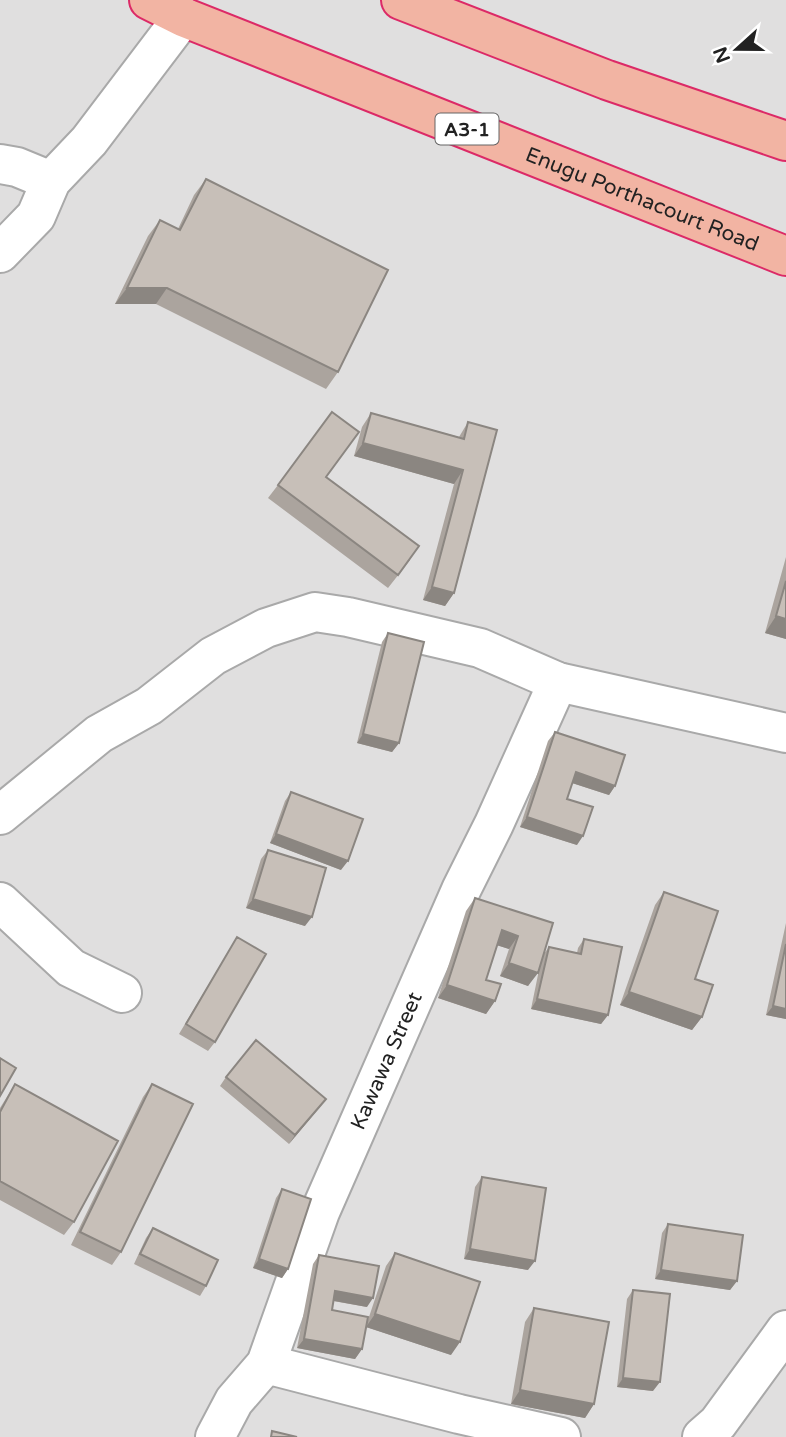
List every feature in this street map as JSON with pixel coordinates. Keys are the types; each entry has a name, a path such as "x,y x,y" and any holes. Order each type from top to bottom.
{"highway":[{"name":"Enugu Porthacourt Road","path":"149,0 183,17 786,256"},
{"path":"401,0 607,80 786,141"}],"street":[{"path":"0,253 36,216 51,181 89,141 183,17"},
{"path":"0,164 16,167 51,181"},
{"path":"0,815 99,734 149,706 213,656 266,628 315,612 348,617 480,648 558,682 786,733"},
{"name":"Kawawa Street","path":"215,1437 234,1401 266,1364 320,1212 461,890 558,682"},
{"path":"0,902 71,968 122,993"},
{"path":"702,1437 718,1423 786,1330"},
{"path":"266,1364 457,1425 561,1437"}],"shaded area":[{"path":"0,0 786,0 786,1437 0,1437"}],"building":[{"path":"206,179 388,270 338,372 167,288 127,288 160,220 180,230"},
{"path":"332,412 359,432 326,477 419,546 398,575 278,485"},
{"path":"371,413 464,439 468,422 497,430 454,593 432,587 463,470 363,443"},
{"path":"786,581 786,619 776,616"},
{"path":"388,633 424,642 399,743 363,734"},
{"path":"555,732 625,755 615,786 576,772 567,799 593,807 583,836 527,817"},
{"path":"291,792 363,819 348,861 276,834"},
{"path":"268,850 326,868 312,917 253,899"},
{"path":"664,892 718,911 695,979 713,985 702,1017 629,992"},
{"path":"475,898 553,923 538,973 509,963 518,936 502,930 486,980 501,984 495,1001 447,985"},
{"path":"237,937 266,954 215,1042 186,1024"},
{"path":"584,939 622,947 608,1015 537,999 549,947 581,954"},
{"path":"786,944 786,1009 773,1006"},
{"path":"256,1040 326,1099 295,1135 226,1077"},
{"path":"0,1058 16,1068 0,1096"},
{"path":"15,1084 118,1141 74,1222 0,1181 0,1112"},
{"path":"152,1084 193,1104 121,1252 80,1232"},
{"path":"482,1177 546,1188 535,1261 470,1249"},
{"path":"282,1189 311,1199 288,1269 259,1259"},
{"path":"668,1224 743,1235 737,1281 661,1270"},
{"path":"153,1228 218,1260 206,1286 140,1254"},
{"path":"395,1253 480,1282 460,1342 375,1314"},
{"path":"319,1255 379,1266 373,1298 335,1291 332,1310 368,1317 362,1349 304,1339"},
{"path":"633,1290 670,1294 660,1382 623,1378"},
{"path":"534,1308 609,1322 594,1404 520,1390"},
{"path":"272,1431 297,1437 271,1437"}]}
